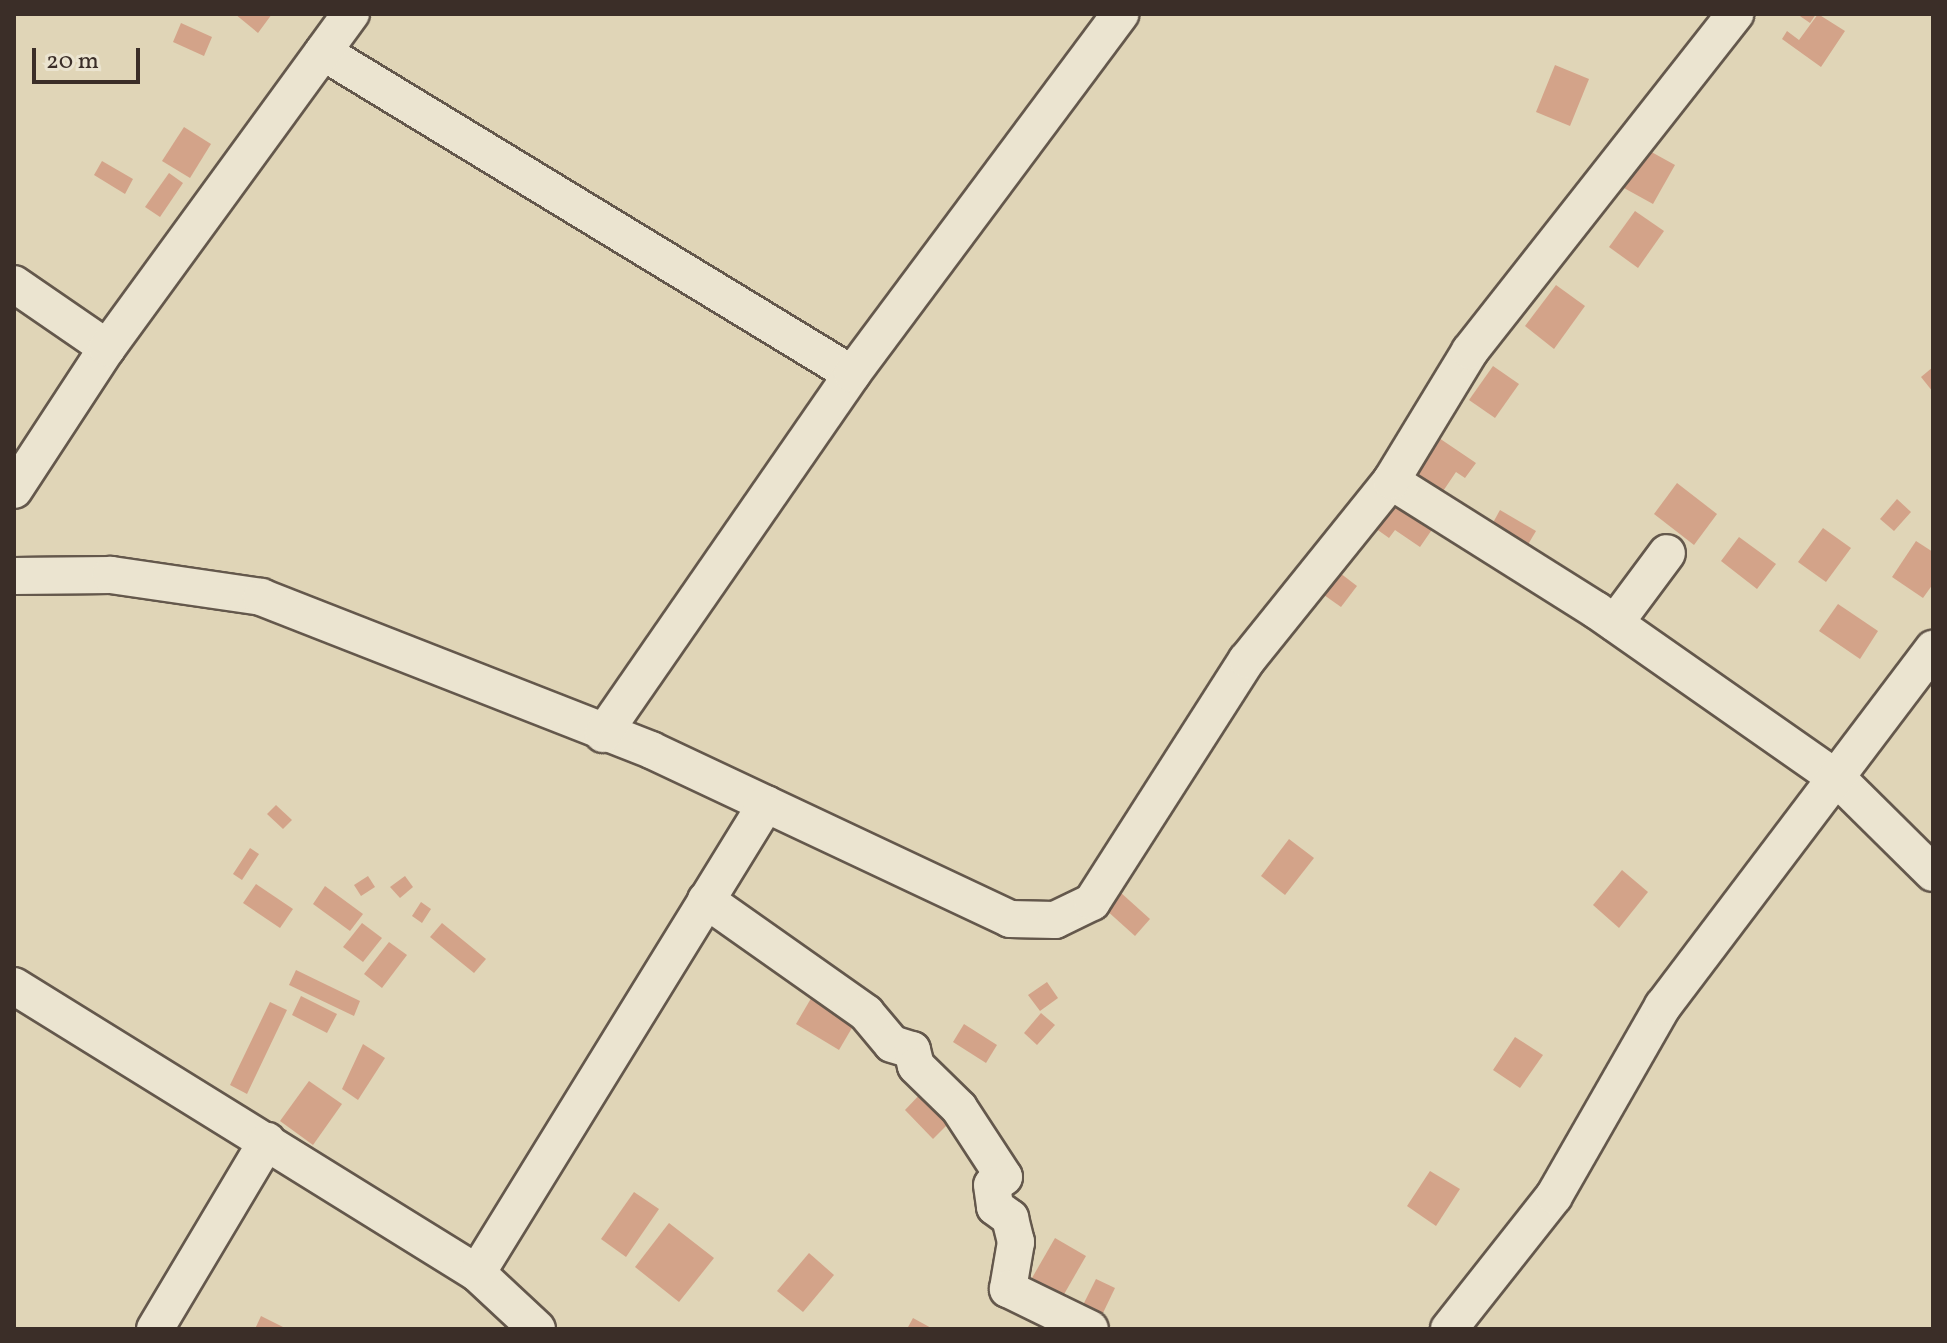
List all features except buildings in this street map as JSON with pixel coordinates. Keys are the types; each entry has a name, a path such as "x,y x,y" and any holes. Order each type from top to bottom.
{"street":[{"path":"14,490 107,348 351,14"},
{"path":"603,734 852,374 1120,14"},
{"path":"14,576 111,575 261,597 468,674 766,804 1010,919 1055,920 1092,902 1247,660 1391,481 1470,351 1735,14"},
{"path":"323,52 852,374"},
{"path":"14,284 107,348"},
{"path":"1391,481 1615,623 1839,780 1933,873"},
{"path":"1615,623 1667,553"},
{"path":"1449,1329 1554,1196 1663,1006 1839,780 1857,745 1933,649"},
{"path":"477,1273 766,804"},
{"path":"706,900 866,1013 892,1044 912,1050 916,1066 959,1108 1004,1177 992,1185 995,1207 1010,1218 1016,1242 1008,1289 1090,1329"},
{"path":"14,986 477,1273 520,1305 536,1329"},
{"path":"155,1329 267,1141"}]}
